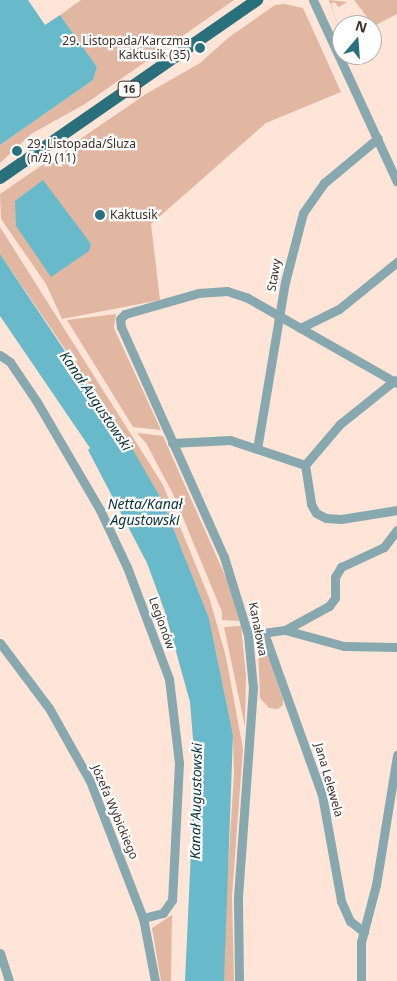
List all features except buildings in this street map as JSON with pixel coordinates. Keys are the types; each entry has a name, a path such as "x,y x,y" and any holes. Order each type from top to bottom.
{"main road":[{"name":"16","path":"0,178 257,0"}],"street":[{"path":"313,0 397,182"},
{"name":"Stawy","path":"257,448 294,241 310,200 324,183 378,138"},
{"path":"300,328 339,309 397,262"},
{"name":"Kanałowa","path":"239,981 238,896 253,688 248,635 224,557 120,327 122,316 130,312 218,291 246,297 280,317"},
{"path":"280,317 396,382 347,417 306,465 311,504 321,516 341,519 397,510"},
{"name":"Legionów","path":"0,355 10,362 37,402 100,510 127,567 169,679 179,763 172,900 163,913 143,918"},
{"path":"172,443 230,440 306,465"},
{"path":"285,630 301,618 329,606 335,598 335,578 341,567 384,547 397,530"},
{"path":"248,635 285,630 344,646 397,647"},
{"name":"Jana Lelewela","path":"264,633 322,795 341,901 350,921 364,932"},
{"name":"Józefa Wybickiego","path":"0,642 49,708 90,781 143,918 156,981"},
{"path":"361,981 360,951 378,876 397,755"},
{"path":"0,953 9,981"}],"shaded area":[{"path":"81,0 234,0 85,104 31,134 0,163 0,145 93,80 97,67 60,15"},
{"path":"329,0 347,2 339,7 334,2 331,4 334,15"},
{"path":"354,0 397,0 397,14 382,22 382,15 366,15"},
{"path":"284,4 303,8 341,92 266,123 151,224 160,300 62,319 46,284 1,219 0,194 146,94 200,63 228,38 275,5"},
{"path":"0,227 163,485 210,600 226,657 243,749 232,896 234,981 224,981 223,944 234,775 233,735 209,618 162,500 121,431 0,254"},
{"path":"116,314 114,328 161,430 133,427 67,320"},
{"path":"137,433 163,436 227,580 239,621 222,620 222,612 174,496 146,443"},
{"path":"241,626 246,676 245,727 224,627"},
{"path":"262,640 283,699 283,705 278,709 269,708 260,698 258,647"},
{"path":"172,915 171,981 161,981 152,928"}],"water":[{"path":"0,0 28,0 45,25 60,15 97,67 93,80 0,145"},
{"path":"43,180 91,244 89,251 51,277 16,226 15,201"},
{"name":"Netta/Kanał Agustowski","path":"0,254 119,432 122,431 162,500 209,618 233,735 224,981 185,981 195,764 190,702 165,612 147,563 88,450 90,448 0,316"}],"place":[{"name":"29. Listopada/Karczma Kaktusik (35)","path":"200,48"},
{"name":"29. Listopada/Śluza (n/ż) (11)","path":"17,151"},
{"name":"Kaktusik","path":"100,215"}],"water label":[{"name":"Kanał Augustowski","path":"96,401"},
{"name":"Kanał Augustowski","path":"196,801"}]}
